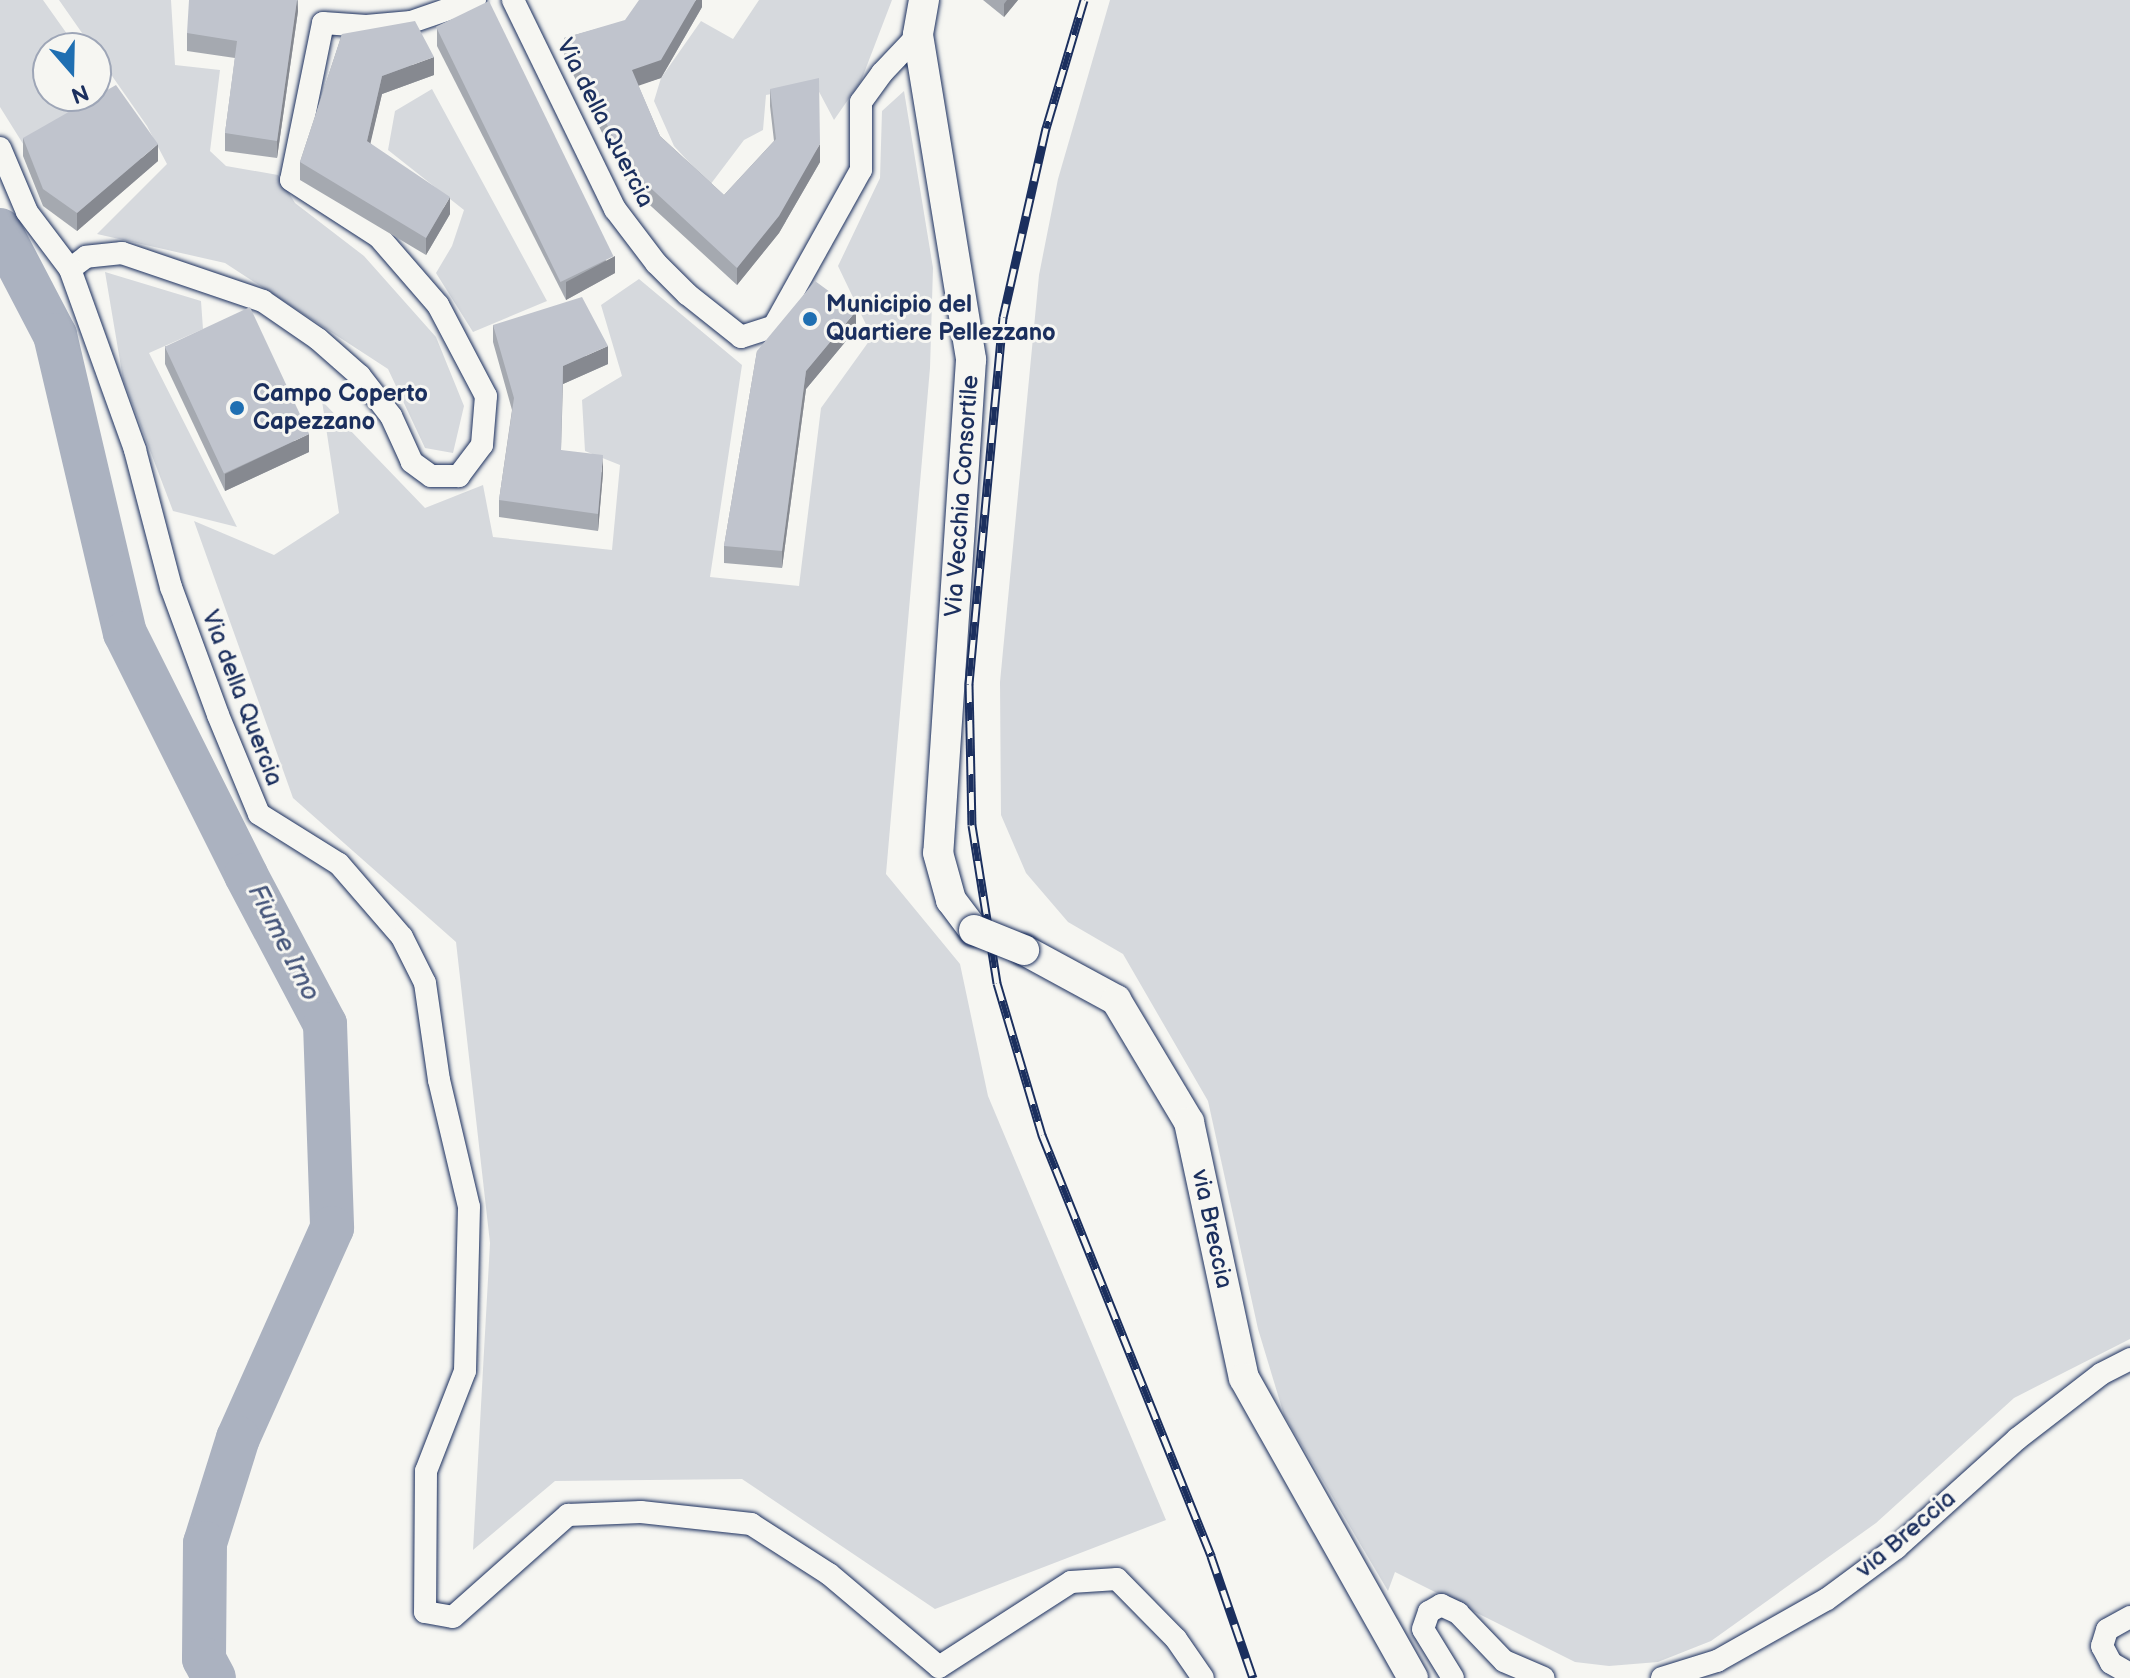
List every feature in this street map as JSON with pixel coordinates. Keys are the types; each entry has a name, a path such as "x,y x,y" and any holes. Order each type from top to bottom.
{"street":[{"path":"0,148 27,212 70,269 86,257 122,253 263,301 318,339 360,376 391,416 412,462 431,476 459,476 482,445 486,396 438,305 379,237 291,180 323,23 366,26 411,22 475,0"},
{"name":"Via della Quercia","path":"513,0 615,209 656,263 687,294 741,337 774,326 861,170 861,102 882,73 918,35"},
{"name":"Via Vecchia Consortile","path":"924,0 918,35 971,360 938,853"},
{"name":"Via della Quercia","path":"70,269 135,450 171,587 218,715 259,814 339,864 402,937 425,983 439,1080 469,1207 465,1371 426,1471 425,1612 453,1617 568,1515 641,1512 751,1524 829,1574 939,1667 1071,1582 1117,1579 1176,1639 1203,1678"},
{"name":"via Breccia","path":"938,853 951,900 974,930 1024,950 1116,1000 1189,1122 1244,1378 1410,1676"},
{"name":"via Breccia","path":"1662,1678 1717,1661 1827,1599 1896,1548 2017,1439 2101,1374 2130,1359"},
{"path":"1453,1678 1423,1629 1429,1612 1441,1605 1458,1613 1504,1661 1544,1678"},
{"path":"2130,1617 2107,1630 2102,1646 2111,1663 2130,1674"}],"shaded area":[{"path":"0,0 43,0 66,32 32,32 32,112 79,112 25,147 0,107"},
{"path":"59,0 171,0 175,65 220,70 210,151 226,166 278,175 295,203 364,256 436,337 464,406 453,453 425,448 388,369 225,263 97,234 167,164 147,126 112,76 112,32 81,32"},
{"path":"759,0 892,0 861,81 834,120 816,86 766,95 763,130 744,140 710,185 674,146 654,101 661,78 701,21 733,39"},
{"path":"1110,0 2130,0 2130,1339 2014,1398 1876,1523 1711,1641 1658,1662 1609,1666 1575,1662 1395,1572 1388,1591 1284,1415 1258,1329 1208,1101 1123,954 1068,922 1026,873 1001,815 1000,682 1039,275 1058,179"},
{"path":"432,89 547,301 473,332 436,273 452,246 464,210 388,150 395,111"},
{"path":"904,91 933,268 930,368 886,874 960,964 988,1096 1166,1520 935,1609 742,1479 555,1481 473,1550 490,1243 456,942 293,798 194,521 274,555 339,513 322,401 425,508 483,485 493,537 612,550 620,465 585,451 582,400 622,376 601,305 639,279 742,365 710,577 799,586 821,408 872,337 838,266 880,178 882,111"},
{"path":"105,272 201,301 203,329 149,353 237,527 173,511 123,379"}],"building":[{"path":"189,0 297,0 277,141 225,133 237,41 187,33"},
{"path":"639,0 696,0 661,60 632,70 660,136 724,195 776,139 770,89 819,78 820,144 779,216 737,268 628,167 564,38 625,20"},
{"path":"489,1 613,256 560,282 436,27"},
{"path":"415,21 434,57 382,76 367,141 450,197 426,238 300,162 342,34"},
{"path":"116,85 158,144 77,213 43,189 23,138 69,112 112,112 112,87"},
{"path":"815,281 856,311 806,371 782,551 724,546 757,351"},
{"path":"582,297 608,346 563,366 561,450 603,455 598,514 499,500 514,398 493,325"},
{"name":"Campo Coperto Capezzano","path":"250,307 309,434 224,474 165,347"}],"waterway":[{"name":"Fiume Irno","path":"0,230 55,335 125,633 246,875 325,1024 332,1228 238,1438 205,1543 204,1659 214,1678"}],"railway":[{"path":"1084,0 1046,128 1003,317 969,684 972,825 997,983 1042,1135 1211,1556 1253,1678"}],"place":[{"name":"Municipio del Quartiere Pellezzano","path":"810,319"},
{"name":"Campo Coperto Capezzano","path":"237,408"}]}
